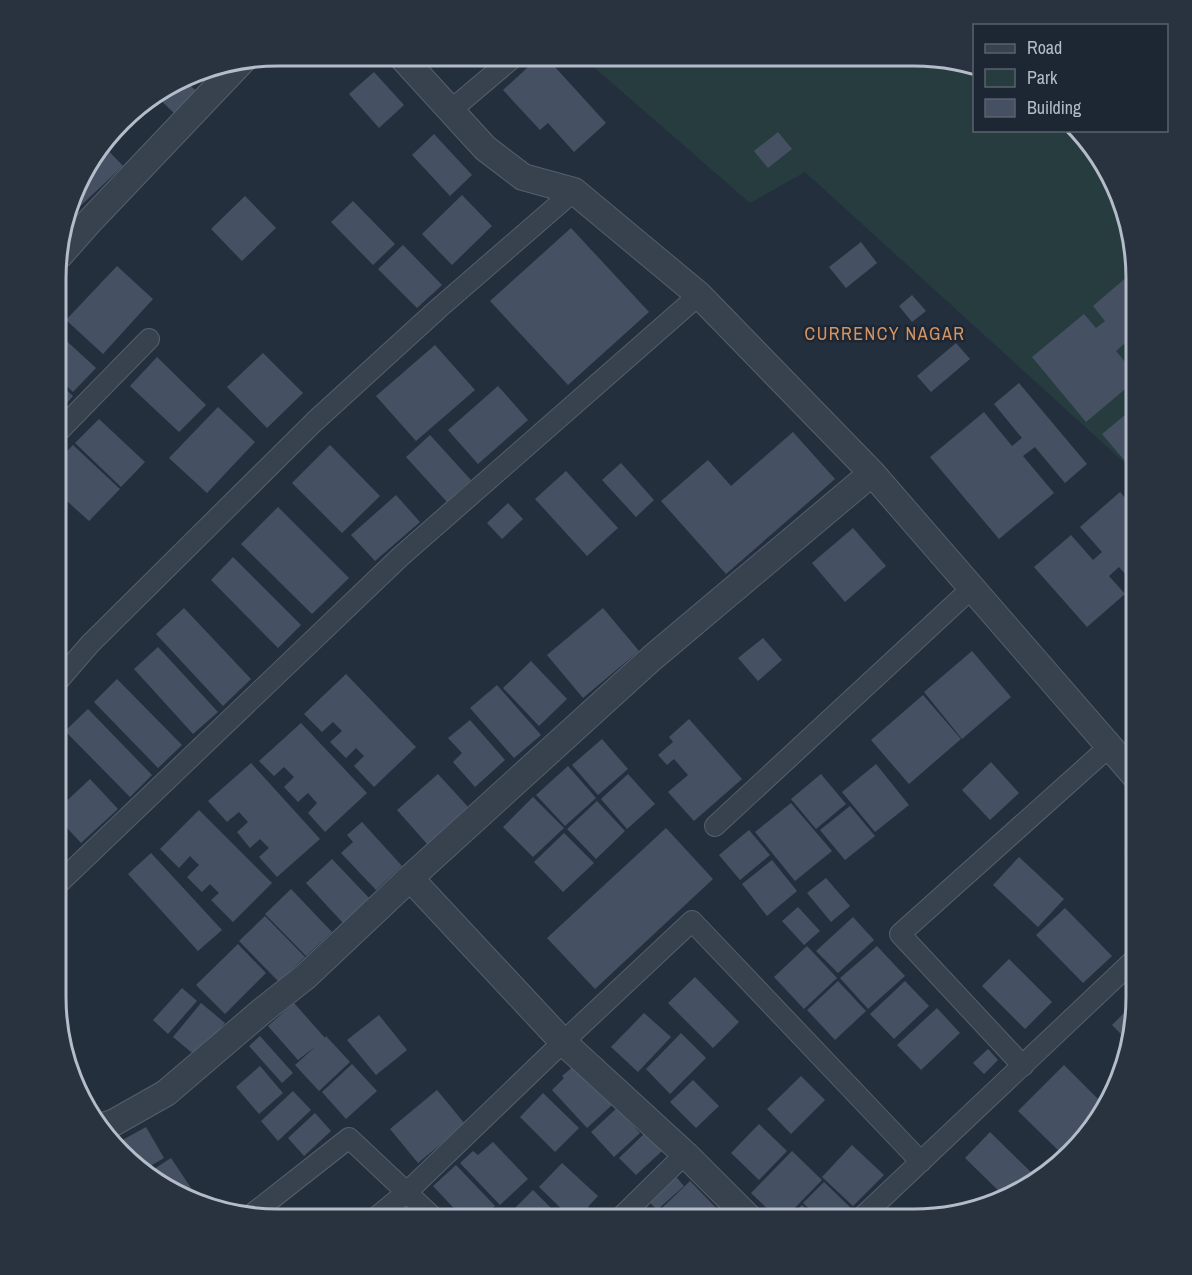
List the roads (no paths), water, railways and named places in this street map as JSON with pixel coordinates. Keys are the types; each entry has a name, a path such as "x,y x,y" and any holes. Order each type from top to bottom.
{"street":[{"path":"410,66 485,148 523,177 574,190 699,295 872,473 1126,765"},
{"path":"450,111 503,66"},
{"path":"69,245 234,71"},
{"path":"66,672 90,644 315,421 574,190"},
{"path":"66,876 400,557 699,295"},
{"path":"66,424 149,339"},
{"path":"109,1124 166,1093 305,977 410,878 652,658 872,473"},
{"path":"715,826 972,588"},
{"path":"1023,1066 900,934 1110,746"},
{"path":"410,878 563,1042 685,1154 740,1209"},
{"path":"386,1209 407,1192 692,921 921,1162"},
{"path":"871,1209 1126,968"},
{"path":"259,1208 349,1138 425,1209"},
{"path":"629,1209 685,1154"}],"district":[{"name":"CURRENCY NAGAR","path":"885,333"}]}
